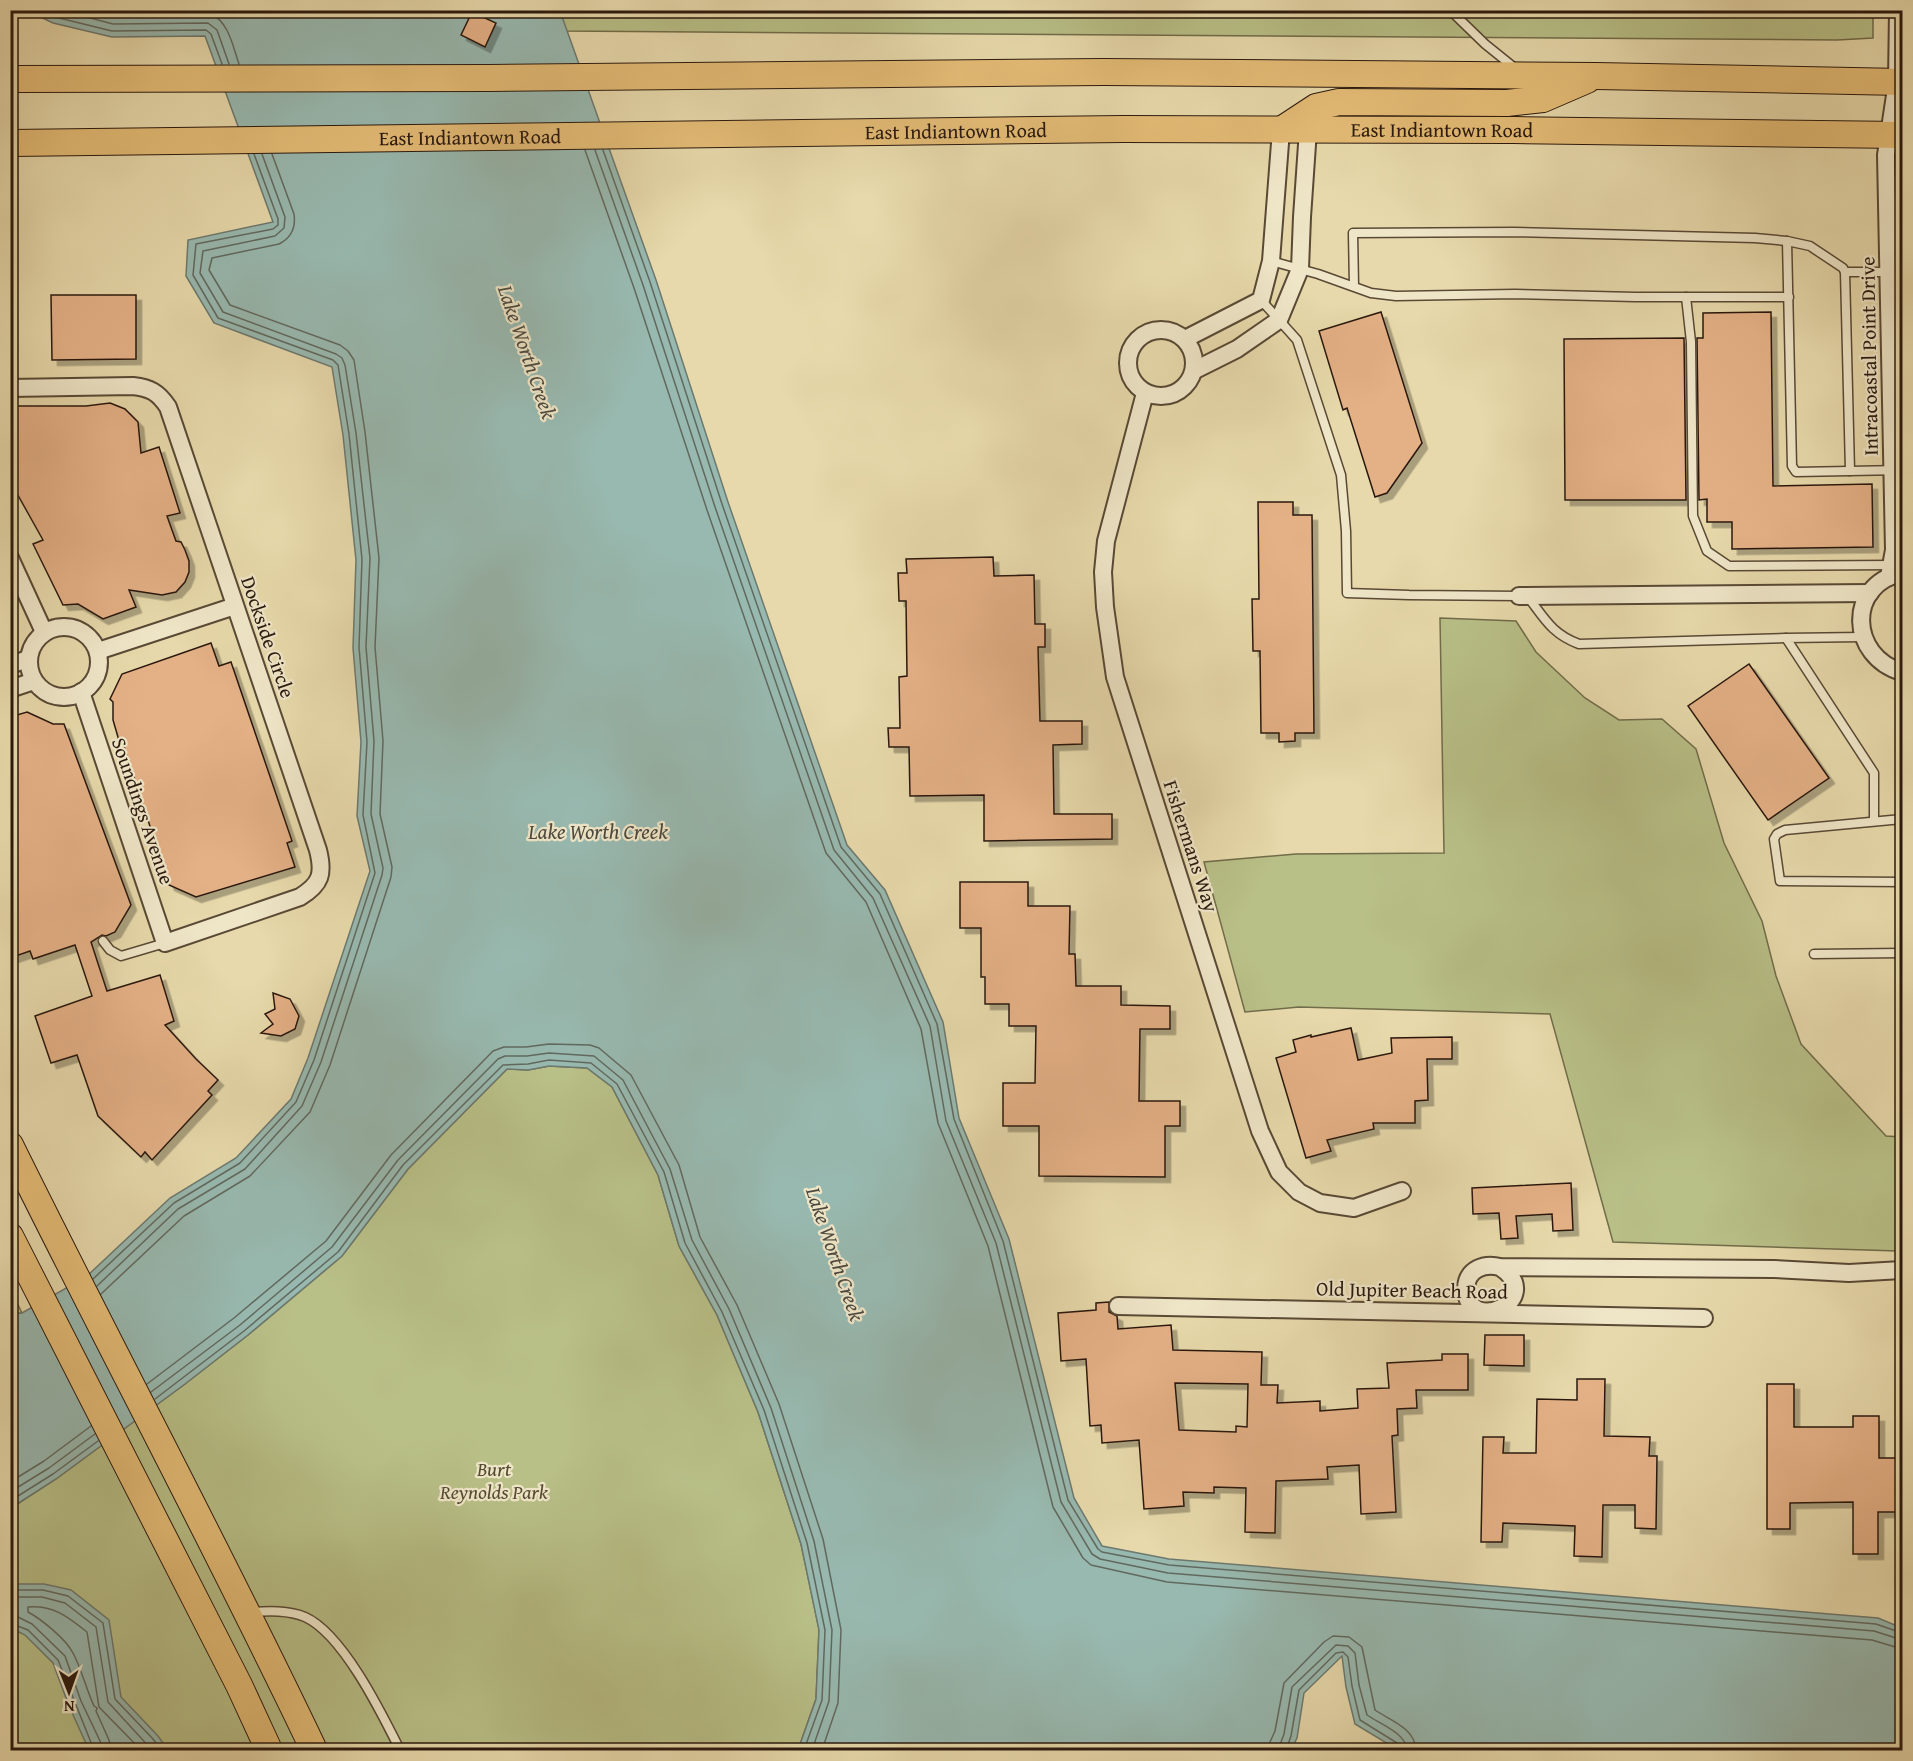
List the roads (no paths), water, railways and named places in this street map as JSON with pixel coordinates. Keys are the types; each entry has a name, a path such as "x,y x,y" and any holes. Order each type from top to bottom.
{"main road":[{"path":"10,78 466,78 1104,72 1524,75 1900,82"},
{"path":"1281,130 1316,107 1339,102 1507,103 1543,99 1596,76"},
{"name":"East Indiantown Road","path":"10,143 1123,129 1514,130 1896,135"},
{"path":"10,1145 247,1612 314,1750"},
{"path":"10,1236 234,1675 269,1750"}],"street":[{"name":"Intracoastal Point Drive","path":"1894,571 1898,470 1895,272 1886,155 1896,135 1900,82 1898,10"},
{"path":"1185,339 1261,300 1271,261 1281,130"},
{"path":"1194,370 1237,349 1279,320 1300,269 1308,130"},
{"path":"1164,330 1176,333 1192,348 1195,359 1194,370 1191,380 1183,389 1175,394 1155,397 1136,386 1130,376 1129,354 1142,335 1164,330"},
{"name":"Dockside Circle","path":"10,388 133,386 147,388 159,394 168,407 318,850 322,867 320,875 316,884 300,897 165,943"},
{"name":"Fishermans Way","path":"1145,393 1106,541 1103,572 1105,607 1115,677 1257,1120 1279,1172 1299,1192 1320,1203 1354,1208 1402,1191"},
{"path":"10,558 44,632"},
{"path":"1894,571 1878,584 1864,604 1863,637 1870,652 1879,661 1889,668 1902,672"},
{"path":"1523,596 1870,593"},
{"path":"98,651 235,606"},
{"path":"60,626 73,627 84,632 93,640 98,651 100,663 98,674 81,693 63,697 52,695 34,681 30,671 28,659 32,647 44,632 60,626"},
{"path":"10,665 28,659"},
{"path":"10,689 34,681"},
{"name":"Soundings Avenue","path":"81,693 165,943"},
{"path":"1483,1266 1500,1267 1507,1272 1514,1288 1508,1305 1492,1312 1477,1309 1472,1304 1466,1290 1470,1275 1483,1266"},
{"name":"Old Jupiter Beach Road","path":"1500,1267 1774,1269 1849,1273 1902,1270"},
{"name":"Old Jupiter Beach Road","path":"1118,1306 1704,1317"}],"lane":[{"path":"1450,10 1485,44 1524,75"},
{"path":"1354,286 1353,233 1514,232 1755,238 1810,246 1843,268 1845,272 1850,471"},
{"path":"1787,241 1792,466 1796,472 1898,470"},
{"path":"1271,261 1371,293 1396,296 1515,294 1789,297"},
{"path":"1845,272 1895,272"},
{"path":"1686,297 1691,342 1693,516 1707,551 1729,566 1894,571"},
{"path":"1261,300 1297,340 1341,475 1346,531 1347,593 1409,596 1523,596 1556,633 1579,644 1863,637"},
{"path":"1786,638 1874,773 1874,821"},
{"path":"1902,819 1785,830 1777,834 1774,839 1778,879 1783,882 1902,882"},
{"path":"103,941 110,950 121,956 165,943"},
{"path":"1814,954 1902,953"},
{"path":"247,1612 275,1611 305,1617 330,1634 375,1700 400,1750"}],"water":[{"name":"Lake Worth Creek","path":"28,11 560,11 656,280 728,502 847,845 885,890 943,1022 959,1118 1009,1239 1074,1498 1102,1546 1169,1559 1878,1618 1902,1628 1902,1750 1398,1750 1355,1724 1346,1687 1342,1656 1304,1693 1297,1738 1291,1750 798,1750 816,1699 819,1630 801,1544 758,1412 717,1315 679,1246 658,1175 612,1087 587,1068 549,1066 528,1070 507,1069 408,1169 342,1256 248,1335 185,1384 56,1479 11,1508 11,1314 22,1313 86,1277 170,1198 236,1158 291,1099 308,1058 370,871 357,816 361,742 353,648 356,560 343,435 332,367 214,323 186,276 188,240 273,222 205,36 112,37 53,23"},
{"path":"10,1584 44,1584 71,1590 109,1620 121,1697 158,1736 168,1750 89,1750 53,1663 25,1635 11,1628"}],"park label":[{"name":"Burt Reynolds Park","path":"494,1480"}]}
